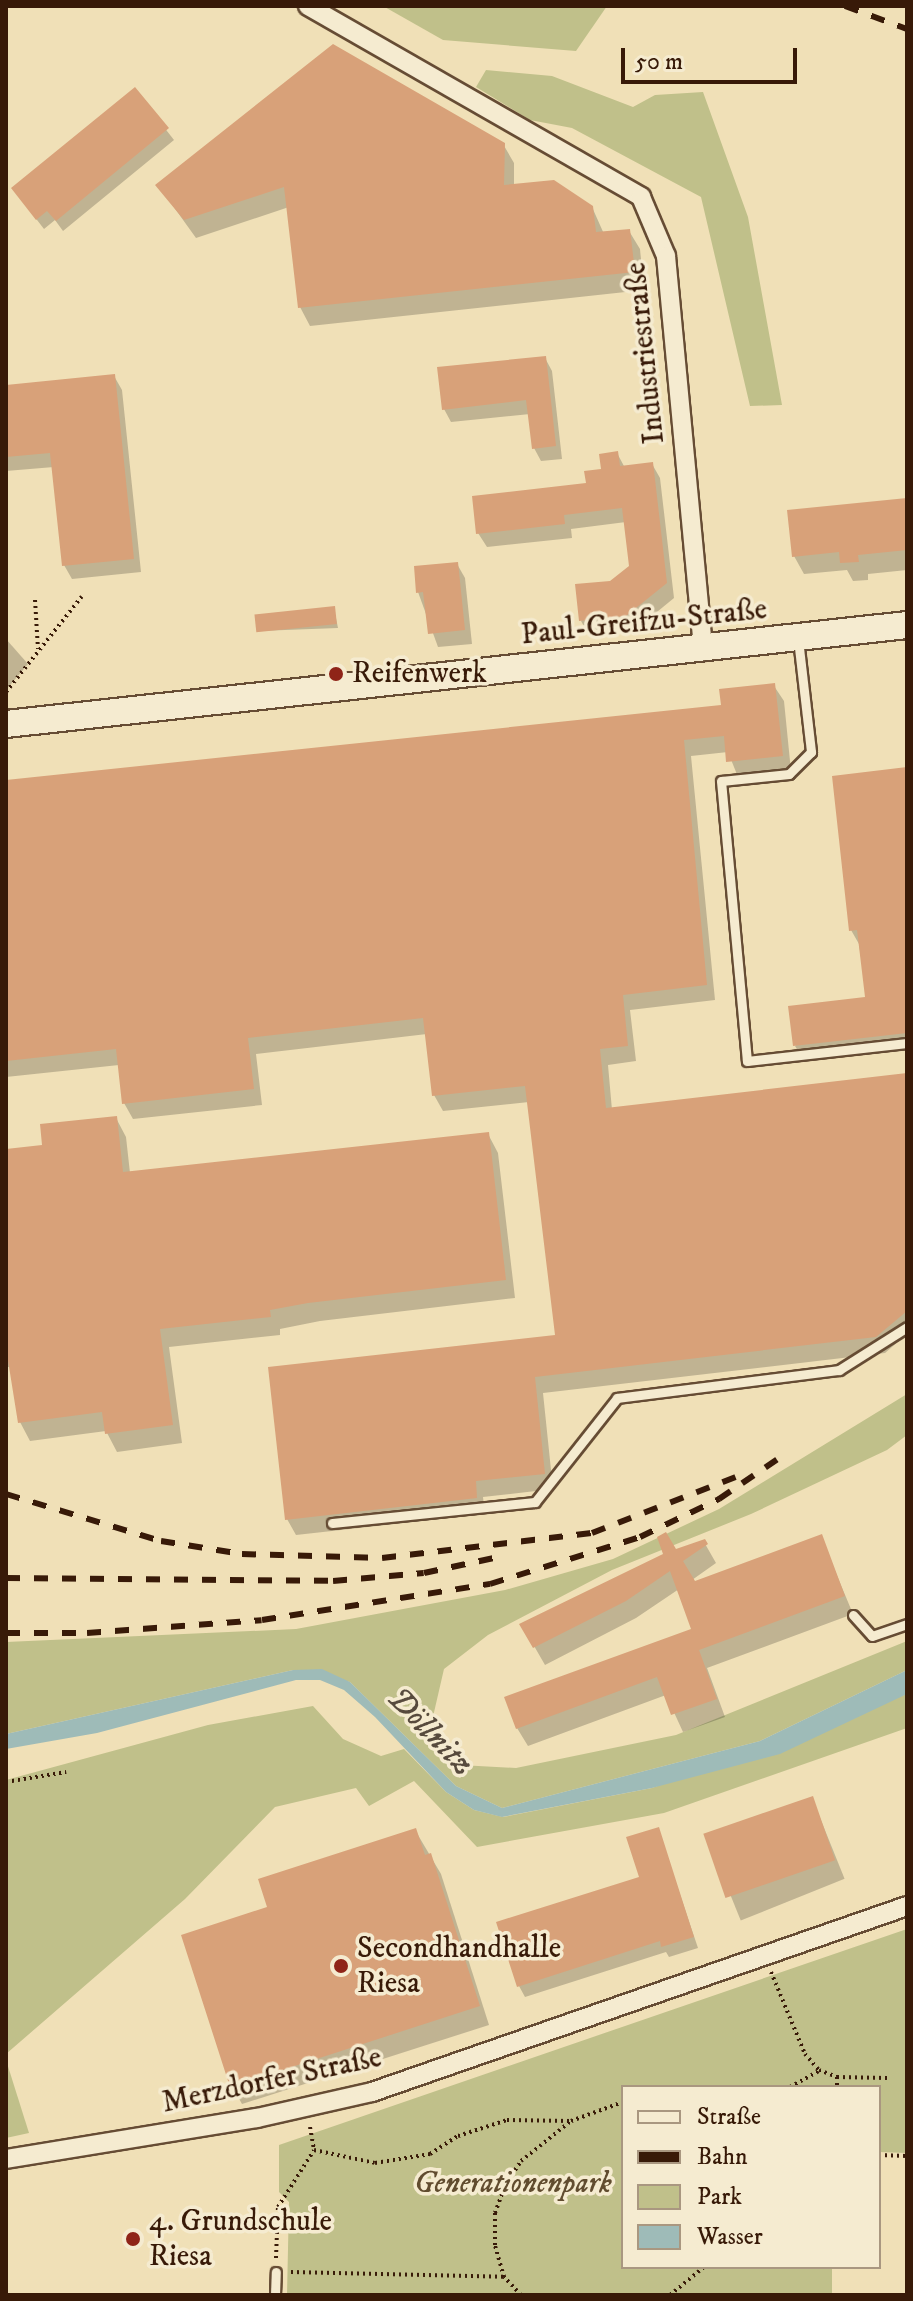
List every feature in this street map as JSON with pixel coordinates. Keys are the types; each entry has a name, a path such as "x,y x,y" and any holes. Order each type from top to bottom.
{"main road":[{"name":"Paul-Greifzu-Straße","path":"6,724 703,651 907,625"}],"street":[{"name":"Industriestraße","path":"308,6 641,197 666,256 703,651"},
{"name":"Merzdorfer Straße","path":"6,2159 307,2109 372,2092 907,1906"}],"lane":[{"path":"798,639 811,752 789,774 721,781 747,1061 907,1043"},
{"path":"332,1523 535,1502 617,1398 839,1370 907,1327"},
{"path":"853,1615 872,1636 907,1624"},
{"path":"275,2295 276,2272"}],"path":[{"path":"6,692 82,596"},
{"path":"35,600 38,651"},
{"path":"6,1782 66,1772"},
{"path":"764,1955 805,2054 819,2070 837,2077 887,2078"},
{"path":"793,2085 819,2070"},
{"path":"837,2077 837,2085"},
{"path":"521,2295 504,2277 495,2245 495,2213 505,2185 521,2161 571,2121 621,2103"},
{"path":"307,2109 314,2150 278,2207 276,2272 504,2277"},
{"path":"314,2150 375,2163 430,2154 458,2136 507,2120 571,2121"},
{"path":"881,2155 907,2156"},
{"path":"670,2295 702,2269"}],"green space":[{"path":"383,6 607,6 576,51 443,40"},
{"path":"486,70 552,76 633,107 655,95 703,92 748,217 782,405 750,406 701,197 572,128 530,120 476,87"},
{"path":"907,1394 907,1435 887,1450 751,1514 612,1570 488,1635 444,1669 432,1721 460,1765 516,1768 676,1735 907,1641 907,1670 760,1741 502,1808 456,1786 350,1682 293,1670 6,1734 6,1642 296,1629 505,1590 613,1559 719,1509"},
{"path":"907,1694 907,1728 664,1813 477,1847 414,1781 369,1806 356,1788 275,1807 185,1899 6,2054 6,1780 208,1725 313,1706 343,1739 381,1756 404,1749 446,1792 474,1810 503,1817 652,1788"},
{"name":"Generationenpark","path":"907,1929 907,2153 881,2152 881,2085 621,2085 621,2269 832,2269 832,2295 287,2295 289,2202 279,2192 279,2145"},
{"path":"6,2060 29,2133 6,2138"}],"water":[{"path":"322,1669 350,1682 456,1786 502,1808 760,1741 907,1670 907,1694 780,1754 652,1788 502,1817 474,1810 446,1792 375,1717 344,1690 320,1680 296,1680 97,1733 6,1749 6,1734 293,1670"}],"building":[{"path":"333,44 505,143 504,185 554,180 593,206 596,232 630,229 635,272 298,308 284,187 184,220 155,185"},
{"path":"135,87 169,128 56,221 47,211 36,220 11,188"},
{"path":"546,356 556,446 532,449 526,400 442,410 437,367"},
{"path":"115,374 134,559 62,566 50,453 6,457 6,385"},
{"path":"618,451 620,466 653,462 667,583 626,616 579,621 575,584 610,581 629,566 622,508 564,515 565,524 476,534 472,496 586,483 584,471 601,469 599,454"},
{"path":"907,498 907,550 858,555 859,562 840,563 839,552 792,557 787,510"},
{"path":"458,562 465,630 428,634 423,592 416,593 414,566"},
{"path":"335,606 337,624 256,632 254,614"},
{"path":"775,683 783,756 726,762 724,736 684,740 707,985 623,995 628,1046 600,1049 606,1108 907,1073 907,1311 876,1337 535,1377 545,1474 476,1481 477,1498 285,1520 268,1367 555,1335 525,1086 432,1096 423,1018 248,1038 254,1089 122,1104 116,1049 6,1061 6,780 721,705 719,689"},
{"path":"907,767 907,1033 793,1046 788,1006 865,997 857,930 849,931 832,776"},
{"path":"117,1116 123,1172 489,1132 506,1280 308,1303 270,1310 271,1317 160,1329 173,1425 105,1434 102,1412 18,1423 6,1348 6,1149 42,1145 40,1124"},
{"path":"666,1532 676,1549 705,1539 708,1544 683,1561 695,1581 822,1534 845,1596 699,1650 717,1699 671,1715 657,1677 516,1729 504,1697 691,1629 670,1571 626,1601 533,1648 519,1624 663,1554 657,1537"},
{"path":"813,1796 835,1860 725,1898 703,1834"},
{"path":"659,1827 694,1937 661,1947 660,1941 517,1987 496,1922 639,1877 626,1837"},
{"path":"416,1828 425,1855 431,1853 480,2006 230,2087 181,1935 267,1907 258,1879"}],"railway":[{"path":"845,6 907,29"},
{"path":"6,1633 87,1633 262,1620 490,1584 640,1537 719,1499 785,1454"},
{"path":"6,1494 161,1541 242,1554 382,1558 592,1533 738,1476"},
{"path":"6,1578 333,1581 424,1573 503,1556"}],"place":[{"name":"Reifenwerk","path":"336,674"},
{"name":"Secondhandhalle Riesa","path":"341,1966"},
{"name":"4. Grundschule Riesa","path":"133,2239"}],"water label":[{"name":"Döllnitz","path":"430,1732"}]}
